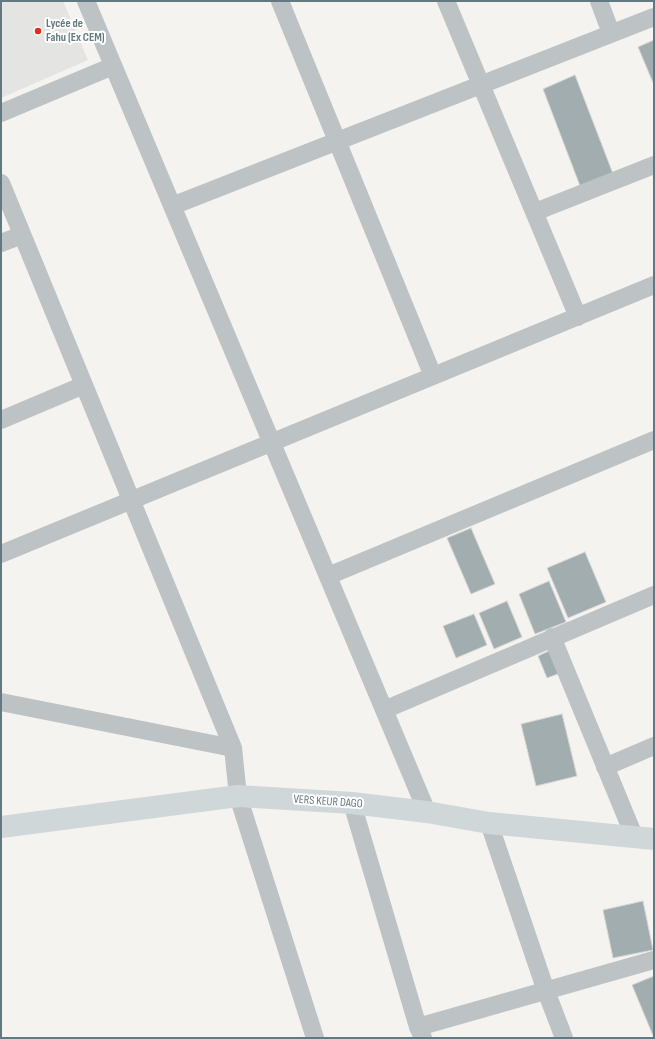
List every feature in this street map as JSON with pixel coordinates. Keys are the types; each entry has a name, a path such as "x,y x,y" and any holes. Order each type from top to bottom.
{"street":[{"path":"86,1 427,812"},
{"path":"280,1 433,376"},
{"path":"446,1 578,317"},
{"path":"599,1 612,33"},
{"path":"172,206 654,17"},
{"path":"1,113 113,66"},
{"path":"535,212 654,165"},
{"path":"1,183 233,748 238,796 315,1038"},
{"path":"1,243 22,235"},
{"path":"1,554 654,285"},
{"path":"1,420 84,385"},
{"path":"328,576 654,440"},
{"path":"384,710 552,637 654,595"},
{"path":"552,637 605,767 644,838"},
{"path":"1,702 233,748"},
{"path":"605,767 654,746"},
{"name":"VERS KEUR DAGO","path":"1,827 238,796 352,803 427,812 488,823 644,838"},
{"path":"352,803 420,1033 546,991 654,960"},
{"path":"488,823 546,991 564,1038"}],"shaded area":[{"name":"Lycée de Fahu (Ex CEM)","path":"1,1 63,1 88,60 1,98"}],"building":[{"path":"654,40 654,85 638,47"},
{"path":"575,75 615,179 582,191 543,89"},
{"path":"471,528 495,584 471,594 447,538"},
{"path":"585,552 606,602 568,618 547,568"},
{"path":"549,581 566,622 535,634 519,594"},
{"path":"507,601 522,637 494,649 479,613"},
{"path":"474,614 487,645 456,658 443,626"},
{"path":"553,649 563,672 547,678 538,656"},
{"path":"562,714 577,776 536,786 521,724"},
{"path":"643,901 653,950 613,958 603,910"},
{"path":"654,976 654,1038 632,985"}],"place":[{"name":"Lycée de Fahu (Ex CEM)","path":"38,31"}]}
